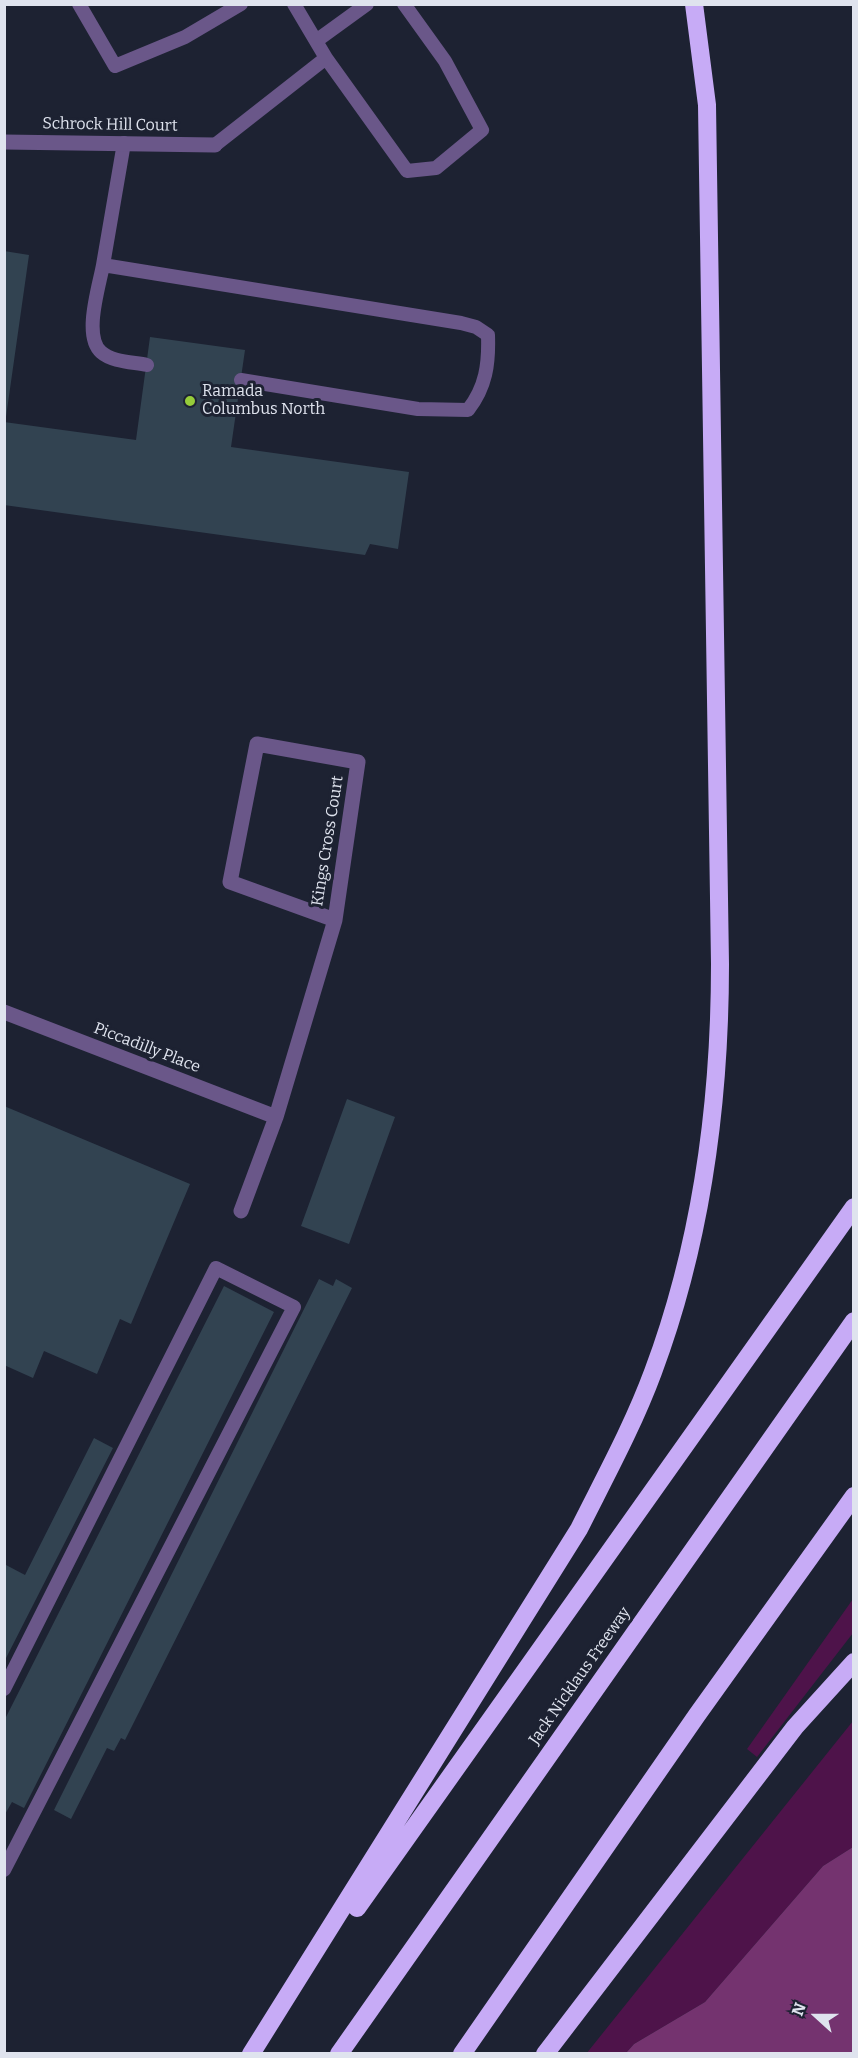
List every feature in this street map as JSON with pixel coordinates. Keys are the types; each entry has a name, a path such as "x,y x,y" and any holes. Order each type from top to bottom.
{"highway":[{"path":"253,2054 579,1529 618,1451 653,1372 692,1246 711,1137 720,987 720,793 707,105 694,4"},
{"path":"253,2054 854,1207"},
{"name":"Jack Nicklaus Freeway","path":"339,2054 854,1321"},
{"path":"462,2054 697,1715 854,1496"},
{"path":"545,2054 795,1727 854,1662"}],"street":[{"name":"Schrock Hill Court","path":"4,142 215,145"},
{"name":"Kings Cross Court","path":"241,1211 276,1117 334,920 358,762 257,744 230,882 334,920"},
{"name":"Piccadilly Place","path":"4,1012 276,1117"}],"lane":[{"path":"79,4 115,66 185,37 241,4"},
{"path":"294,4 326,58 407,171 436,168 482,130 445,61 404,4"},
{"path":"316,41 367,4"},
{"path":"215,145 326,58"},
{"path":"124,143 92,326 94,344 102,354 147,365"},
{"path":"103,265 461,323 476,327 488,335 487,371 480,396 468,410 460,412 418,409 241,380"},
{"path":"4,1689 216,1268 294,1307 4,1870"}],"shaded area":[{"path":"853,1599 853,1633 757,1757 747,1749"},
{"path":"853,1721 853,1847 823,1866 705,2002 634,2044 626,2053 586,2054"},
{"path":"853,1847 853,2053 626,2053 634,2044 705,2002 823,1866"}],"building":[{"path":"4,251 29,255 6,417 4,417"},
{"name":"Ramada Columbus North","path":"150,337 245,350 231,447 409,472 398,549 370,544 365,555 4,505 4,422 136,440"},
{"path":"347,1099 395,1117 349,1244 301,1226"},
{"path":"4,1106 190,1184 131,1324 120,1319 97,1374 44,1351 33,1378 4,1365"},
{"path":"319,1279 333,1286 336,1279 352,1288 125,1740 121,1738 114,1751 107,1748 71,1819 54,1810"},
{"path":"224,1286 274,1312 24,1808 12,1802 4,1816 4,1721"},
{"path":"94,1438 113,1448 4,1662 4,1569 6,1565 25,1575"}],"place":[{"name":"Ramada Columbus North","path":"190,401"}]}
